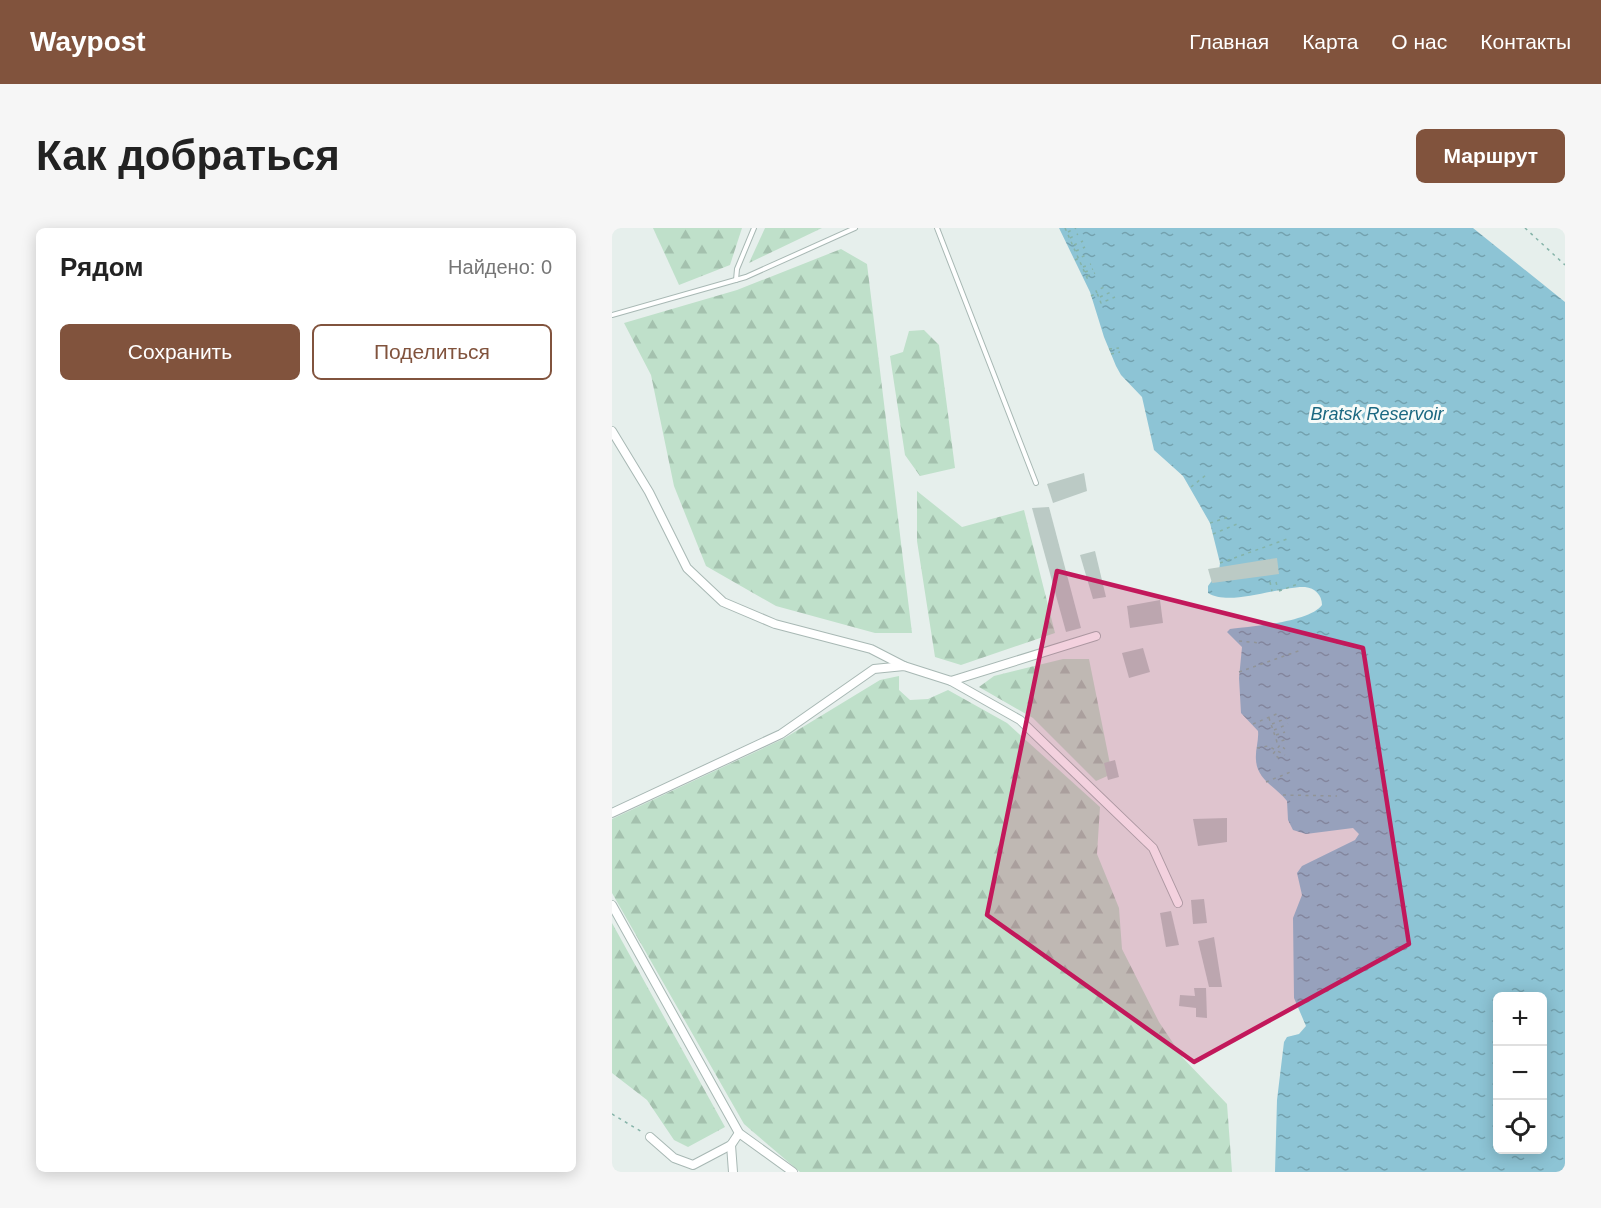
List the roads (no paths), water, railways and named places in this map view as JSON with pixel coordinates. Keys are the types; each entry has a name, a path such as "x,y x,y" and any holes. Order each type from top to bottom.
{"street":[{"path":"612,431 649,492 687,568 723,602 775,624 871,648 904,666 951,681 1020,720 1153,848 1178,903"},
{"path":"951,681 1096,636"},
{"path":"612,813 781,734 874,669 904,666"},
{"path":"612,905 739,1133 793,1172"},
{"path":"650,1137 674,1158 693,1165 731,1145 739,1133"},
{"path":"731,1145 733,1172"}],"lane":[{"path":"736,280 737,269 754,228"},
{"path":"612,315 736,280 855,228"},
{"path":"937,228 1036,483"}],"water":[{"name":"Bratsk Reservoir","path":"1059,228 1473,228 1565,302 1565,1172 1275,1172 1277,1100 1284,1042 1287,1037 1299,1034 1306,1026 1294,998 1293,918 1302,895 1297,873 1302,866 1355,840 1359,834 1353,828 1306,834 1293,830 1288,820 1287,801 1263,778 1257,767 1258,731 1241,713 1239,678 1242,647 1227,632 1230,629 1293,620 1315,611 1322,605 1322,601 1317,593 1305,587 1229,598 1217,597 1208,593 1208,586 1219,571 1220,563 1210,523 1183,476 1154,450 1142,397 1121,375 1104,337 1090,292"}]}
